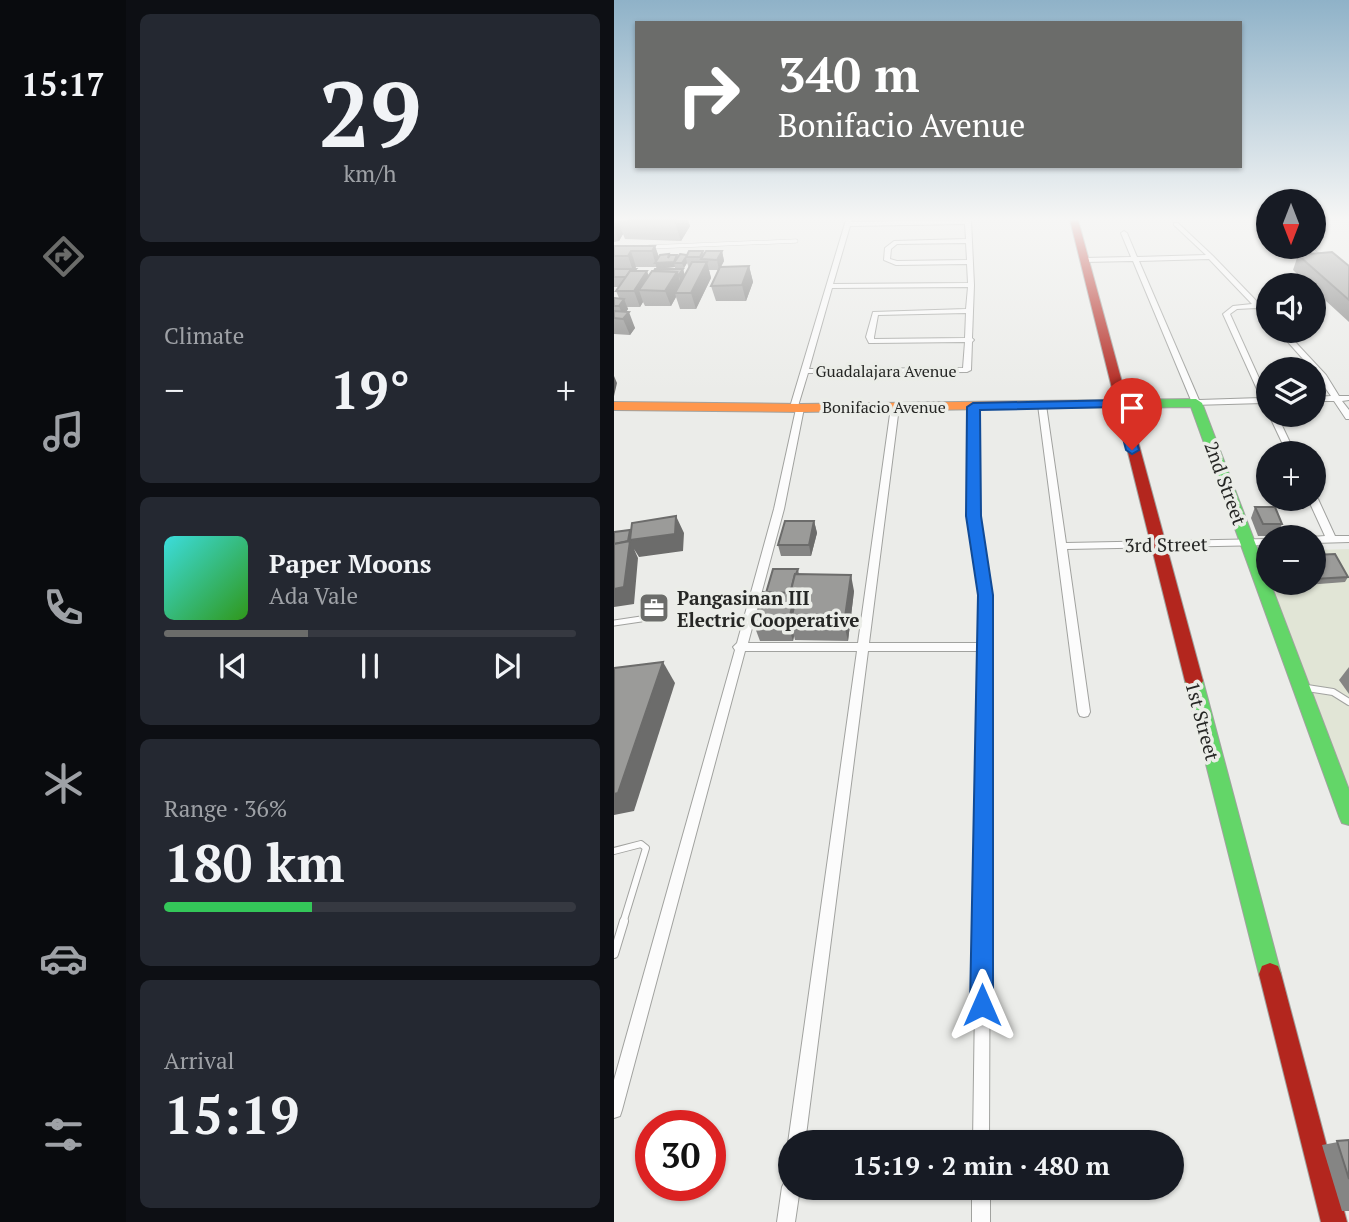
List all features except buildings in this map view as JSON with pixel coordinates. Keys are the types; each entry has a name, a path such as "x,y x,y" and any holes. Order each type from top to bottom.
{"street":[{"path":"614,1110 738,648 779,509 805,371 834,277"},
{"path":"969,311 875,313 870,337 872,341 969,340 971,277"},
{"name":"1st Street","path":"1087,277 1334,1222"},
{"name":"2nd Street","path":"1144,277 1196,403 1349,816"},
{"path":"1230,277 1256,304"},
{"path":"832,286 971,285"},
{"path":"1256,306 1235,307 1226,314 1256,377"},
{"name":"Guadalajara Avenue","path":"805,371 968,370 969,340"},
{"path":"1291,343 1338,399 1349,417"},
{"path":"1326,399 1349,398"},
{"path":"1196,403 1256,402"},
{"name":"Bonifacio Avenue","path":"614,407 973,407 1196,403"},
{"path":"1042,405 1064,545 1084,712"},
{"path":"799,1130 895,407"},
{"path":"973,407 973,516 986,595 981,1130"},
{"path":"1319,511 1332,540"},
{"path":"1326,540 1349,539"},
{"name":"3rd Street","path":"1064,545 1256,542"},
{"path":"738,648 984,648"},
{"path":"786,1222 789,1200"},
{"path":"981,1200 981,1222"}],"lane":[{"path":"614,623 641,619"},
{"path":"1301,688 1333,692 1349,702"},
{"path":"614,851 641,844 646,848 614,954"}],"shaded area":[{"path":"1349,549 1349,795 1274,595 1326,595 1326,550"}],"traffic: fast":[{"path":"1114,404 1196,403 1349,816"},
{"path":"1194,681 1270,974"}],"traffic: slow":[{"path":"614,406 800,408 1114,404"}],"traffic: jam":[{"path":"1089,277 1194,681"},
{"path":"1270,974 1334,1222"}],"place":[{"name":"Pangasinan III Electric Cooperative","path":"654,608"}],"route":[{"path":"982,1005 986,595 973,516 973,407 1120,403 1132,450"}]}
